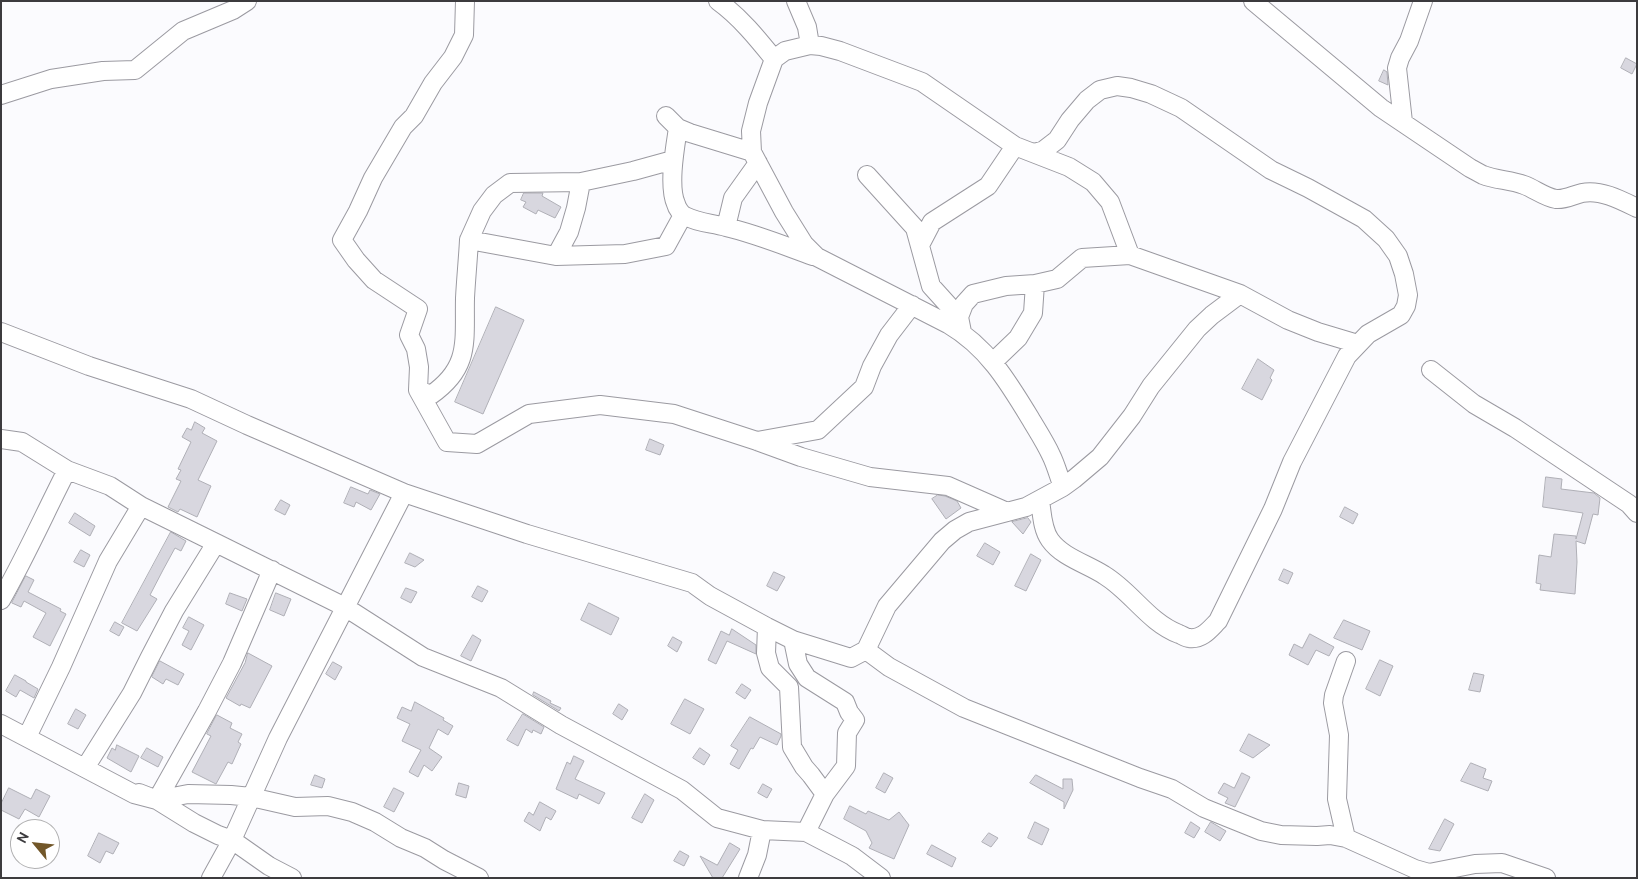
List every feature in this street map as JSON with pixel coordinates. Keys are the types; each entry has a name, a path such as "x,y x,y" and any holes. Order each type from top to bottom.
{"street":[{"path":"1,94 51,79 102,71 135,70 183,31 233,10 247,1"},
{"path":"718,1 727,7 752,32 774,59"},
{"path":"796,1 806,27 810,45"},
{"path":"1252,1 1381,108 1470,168 1484,175 1510,180 1533,188 1548,197 1568,198 1593,192 1612,197 1637,208"},
{"path":"1403,122 1397,68 1412,34 1423,1"},
{"path":"468,2 464,35 453,57 433,83 414,116 404,127 373,178 342,240 356,260 374,280 418,310 409,335 416,350 419,367 418,390 447,442 478,444 529,414 600,404 674,414 870,478 948,486 1007,512"},
{"path":"817,257 804,244 754,157 751,131 758,102 774,59 785,51 810,45 840,51 922,82 1015,146 1069,167 1094,182 1110,202 1130,255"},
{"path":"1034,153 1044,150 1057,140 1070,120 1087,100 1100,90 1118,86 1151,94 1181,108 1270,170 1308,188 1364,219 1386,239 1398,256 1408,295 1406,306 1401,315 1368,334 1347,356 1292,462 1273,508 1218,621 1203,635 1190,638 1159,624 1106,576 1063,552 1051,542 1045,533 1040,500"},
{"path":"754,157 690,133 672,122 674,160 672,183 675,204 683,215 700,222 726,226 817,257 912,305 961,325"},
{"path":"920,245 932,222 988,186 1015,146"},
{"path":"726,226 733,198 754,157"},
{"path":"418,390 431,394 445,384 460,363 465,340 465,298 469,240 482,211 494,195 510,183 581,182 674,160"},
{"path":"867,175 916,228 931,286 993,362 1014,392 1051,455 1063,487"},
{"path":"556,256 569,232 581,182"},
{"path":"469,240 556,256 625,254 666,246 683,215"},
{"path":"961,325 964,304 973,294 1006,286 1035,284 1057,279 1082,258 1130,255 1240,294 1288,320 1318,332 1358,344"},
{"path":"993,362 1018,338 1033,313 1035,284"},
{"path":"1,332 89,366 191,399 404,493 519,531 692,583 710,596 793,640 851,658 866,650 887,606 942,540 969,522 1026,507 1040,500 1063,487 1100,457 1197,329 1240,294"},
{"path":"757,440 818,430 864,387 872,366 889,335 912,305"},
{"path":"1431,370 1474,404 1514,428 1629,504 1637,512"},
{"path":"1,439 22,442 67,470 110,486 141,506 345,607 423,657 501,688 561,725 682,790 717,818 762,830 806,832 852,856 881,878"},
{"path":"1,600 21,565 67,470"},
{"path":"211,878 232,840 278,738 404,493"},
{"path":"27,737 108,561 141,506"},
{"path":"85,768 132,693 174,611 198,575 216,543"},
{"path":"157,800 224,679 272,570"},
{"path":"767,627 766,653 770,668 789,686 792,747 824,794"},
{"path":"793,640 798,664 807,678 845,702 855,720 847,733 846,766 824,794 806,832"},
{"path":"866,650 889,667 964,708 1172,789 1204,808 1261,831 1281,835 1330,835 1346,838 1428,875 1475,864 1502,863 1546,878"},
{"path":"1346,661 1333,703 1339,735 1337,799 1346,838"},
{"path":"1,724 134,794 157,800 188,794 251,797 296,806 328,806 352,812 375,822 401,838 425,848 479,878"},
{"path":"139,793 157,800 194,823 232,840 269,866 292,878"},
{"path":"748,878 757,856 762,830"}],"building":[{"path":"1626,58 1637,64 1632,74 1621,68"},
{"path":"1384,70 1387,72 1388,85 1379,81"},
{"path":"524,193 543,193 542,196 561,207 555,218 538,210 536,214 523,207 526,202 521,200"},
{"path":"496,307 524,320 483,414 455,402"},
{"path":"1258,359 1274,370 1270,378 1272,380 1262,400 1242,389"},
{"path":"195,422 205,428 202,433 217,441 198,480 211,486 197,517 180,509 178,512 168,507 181,481 176,479 181,470 178,469 191,442 182,437 187,428 191,430"},
{"path":"650,439 664,445 660,455 646,450"},
{"path":"1546,477 1562,479 1561,489 1594,493 1600,498 1598,515 1593,514 1585,544 1576,541 1575,594 1540,590 1541,584 1536,583 1539,555 1551,557 1554,534 1576,536 1576,539 1583,513 1543,507"},
{"path":"351,487 368,494 370,490 380,494 371,510 356,502 354,507 344,503"},
{"path":"938,495 957,501 961,508 946,519 932,499"},
{"path":"281,500 290,505 285,515 275,510"},
{"path":"1345,507 1358,514 1353,524 1340,517"},
{"path":"75,513 95,526 90,536 69,523"},
{"path":"1028,518 1031,522 1023,534 1012,522"},
{"path":"171,532 186,541 181,551 175,548 163,570 150,595 157,599 137,631 122,623"},
{"path":"985,543 1000,552 993,565 977,556"},
{"path":"81,550 90,555 84,567 74,562"},
{"path":"410,553 424,560 415,567 405,563"},
{"path":"1031,554 1041,560 1026,591 1015,586"},
{"path":"1284,569 1293,573 1288,584 1279,580"},
{"path":"774,572 785,577 777,591 767,586"},
{"path":"26,576 34,580 28,592 61,609 60,611 66,614 50,646 33,637 46,613 24,601 21,607 12,603"},
{"path":"478,586 488,591 482,602 472,597"},
{"path":"406,588 417,592 411,603 401,598"},
{"path":"230,593 247,599 242,611 226,604"},
{"path":"276,593 291,599 284,616 270,610"},
{"path":"589,603 619,618 611,635 581,620"},
{"path":"189,617 204,625 191,650 182,645 189,631 183,628"},
{"path":"1344,620 1370,631 1362,650 1334,638"},
{"path":"115,622 124,627 119,636 110,631"},
{"path":"732,629 756,645 756,654 727,641 716,664 708,660 721,631 729,635"},
{"path":"1310,634 1334,647 1329,656 1316,650 1308,665 1289,655 1294,644 1302,648"},
{"path":"473,635 481,640 471,661 461,656"},
{"path":"673,637 682,642 677,652 668,646"},
{"path":"248,653 272,666 250,708 241,704 240,706 226,698 245,663"},
{"path":"1380,660 1393,666 1380,696 1366,689"},
{"path":"160,661 184,674 178,685 166,679 163,684 152,677"},
{"path":"333,662 342,667 335,680 326,674"},
{"path":"1474,673 1484,675 1480,692 1469,690"},
{"path":"15,675 38,689 34,698 20,690 16,697 6,691"},
{"path":"742,684 751,690 745,699 736,693"},
{"path":"534,692 561,708 559,711 533,695"},
{"path":"685,699 704,709 690,734 671,724"},
{"path":"415,702 444,718 443,720 453,726 448,735 438,729 429,748 442,757 432,771 424,765 418,777 409,772 421,750 402,741 410,724 397,718 402,707 411,711"},
{"path":"619,704 628,710 622,720 613,714"},
{"path":"76,709 86,715 78,729 68,724"},
{"path":"523,714 544,727 541,734 533,730 532,733 526,729 518,746 507,740"},
{"path":"217,715 232,723 230,728 242,734 238,742 241,744 232,764 228,762 216,784 192,772 211,736 207,734"},
{"path":"750,717 781,734 781,736 777,745 760,737 739,769 730,764 738,750 731,746"},
{"path":"1249,734 1270,745 1253,758 1240,751"},
{"path":"117,745 139,756 131,772 107,758 112,748 115,750"},
{"path":"147,748 163,757 158,767 141,758"},
{"path":"700,748 710,755 704,765 693,758"},
{"path":"574,756 584,761 575,779 605,793 599,804 579,794 577,799 556,789 567,762 570,764"},
{"path":"1471,763 1486,769 1483,778 1492,781 1488,791 1461,781"},
{"path":"884,773 893,778 885,793 876,788"},
{"path":"1242,773 1250,777 1235,807 1225,803 1228,798 1218,793 1224,783 1234,788"},
{"path":"315,775 325,779 322,788 311,785"},
{"path":"1036,775 1063,789 1063,779 1072,779 1073,790 1064,809 1064,802 1030,783"},
{"path":"459,783 469,786 466,798 456,795"},
{"path":"763,784 772,789 767,798 758,793"},
{"path":"9,788 31,799 36,789 50,796 39,817 25,809 19,819 1,810 1,804"},
{"path":"394,788 404,793 394,812 384,807"},
{"path":"645,794 654,800 642,823 632,818"},
{"path":"540,802 556,811 551,820 546,817 540,831 524,821 529,812 533,815"},
{"path":"850,806 866,814 868,811 889,820 899,812 909,825 894,859 869,848 872,843 866,831 844,819"},
{"path":"1445,819 1454,824 1440,851 1429,849"},
{"path":"1035,822 1049,829 1042,845 1028,838"},
{"path":"1191,822 1200,828 1194,838 1185,833"},
{"path":"1211,822 1226,831 1220,841 1205,832"},
{"path":"99,833 119,843 113,854 106,851 100,863 88,856"},
{"path":"989,833 998,838 991,847 982,842"},
{"path":"730,843 740,849 722,878 713,878 700,856 717,865"},
{"path":"932,845 956,858 952,867 927,854"},
{"path":"680,851 689,856 684,866 674,861"}]}
